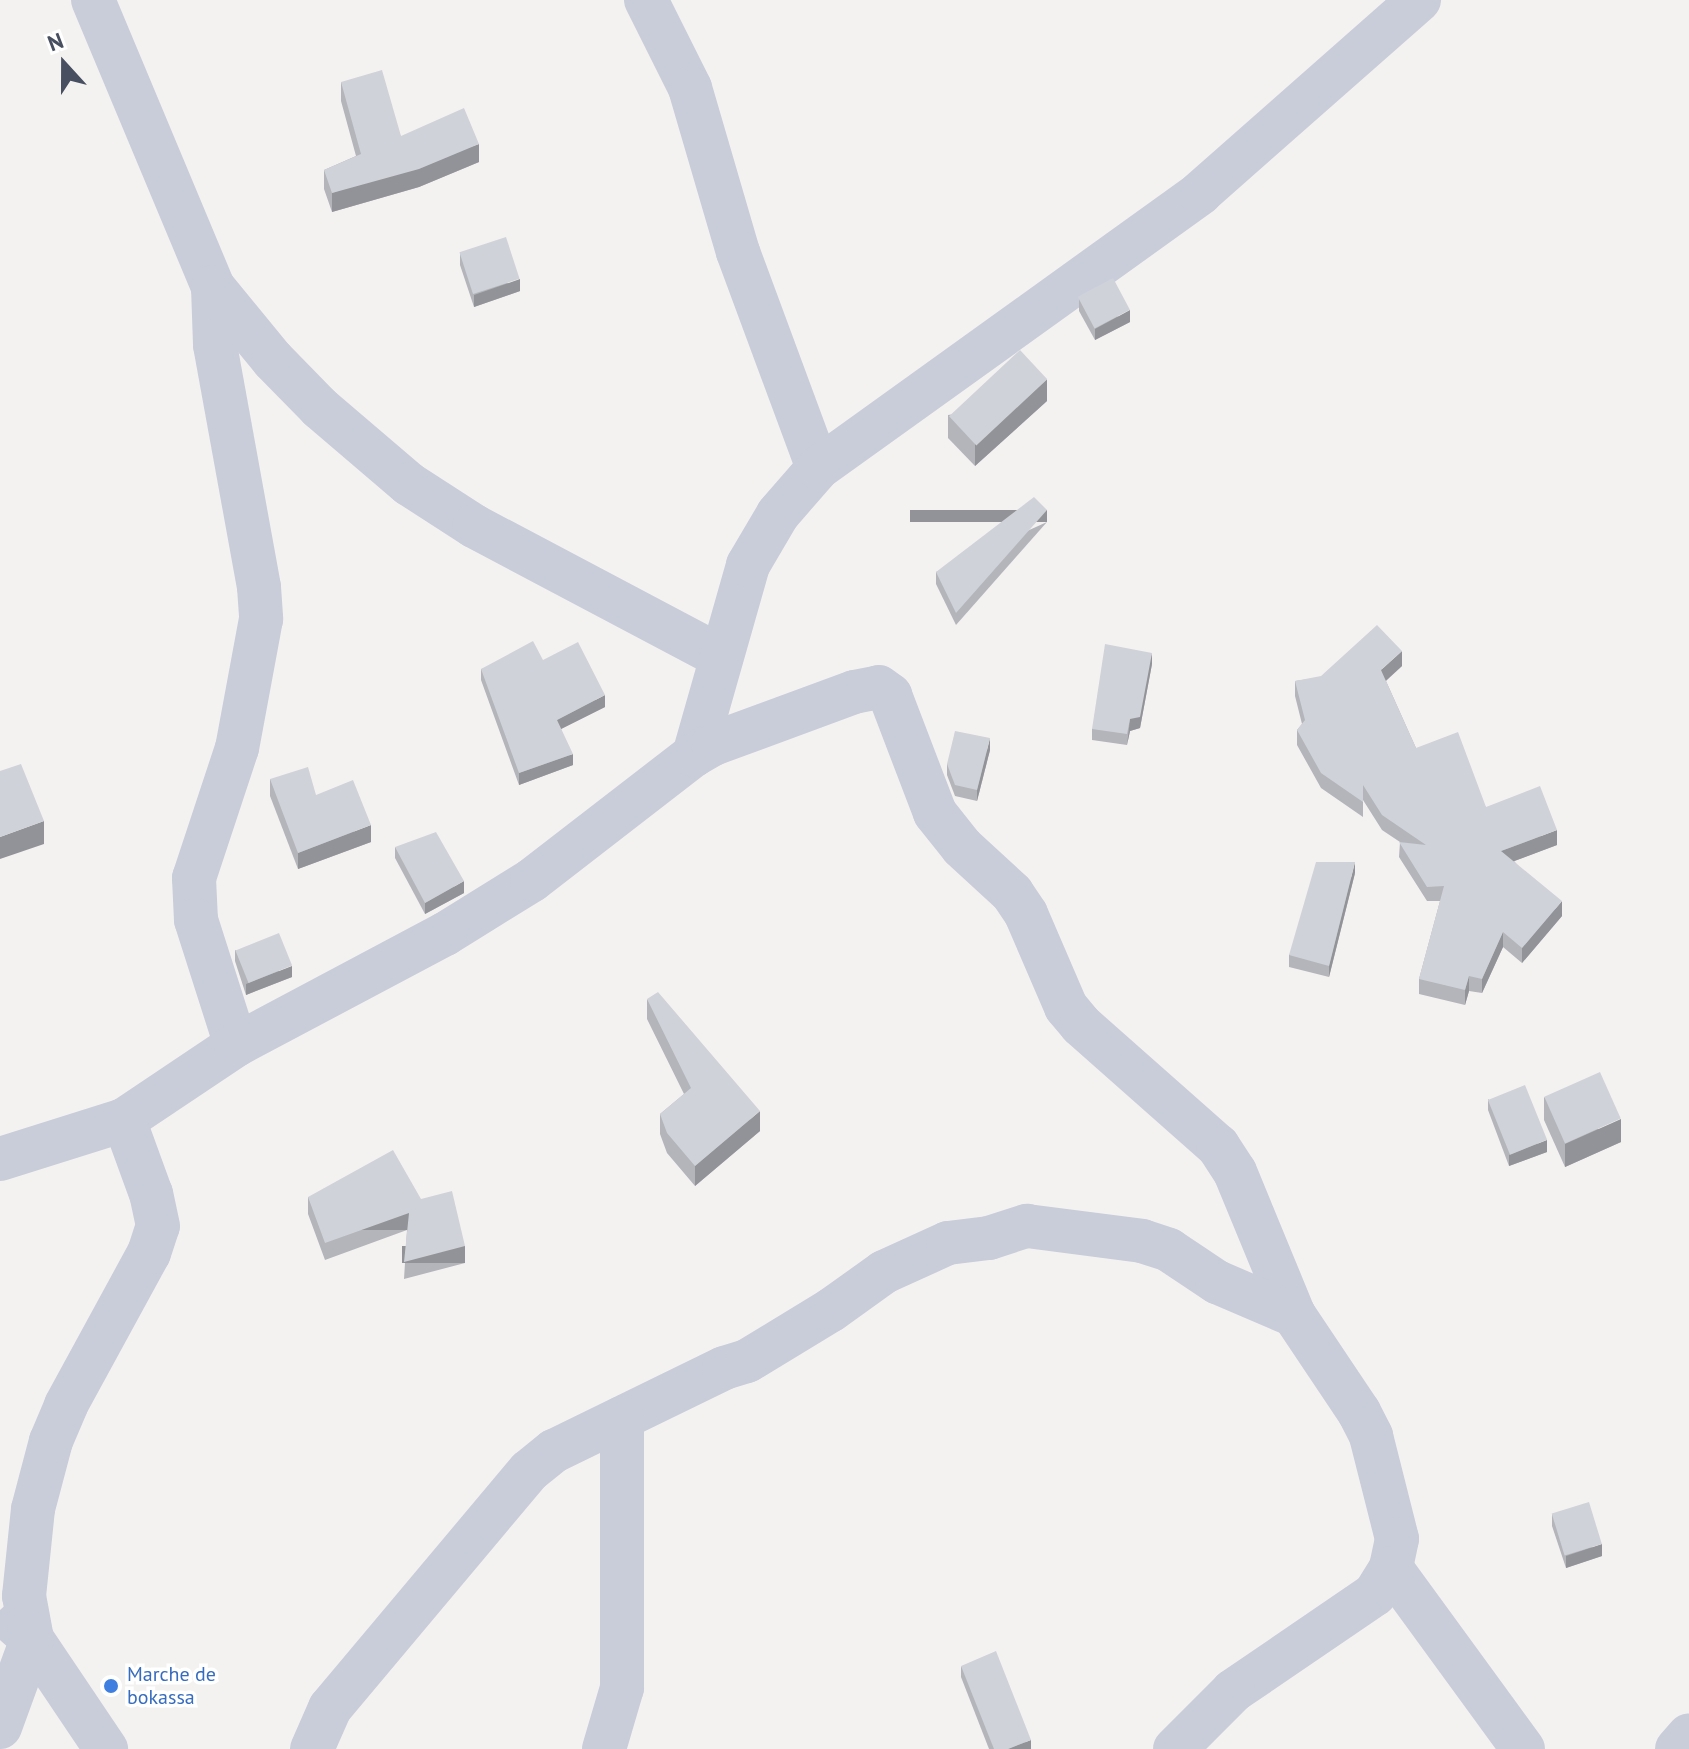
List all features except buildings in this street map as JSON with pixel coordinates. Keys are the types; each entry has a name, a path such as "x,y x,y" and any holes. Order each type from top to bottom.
{"street":[{"path":"93,0 213,287 273,360 320,408 409,484 474,526 721,657"},
{"path":"646,0 690,88 738,252 818,468"},
{"path":"694,755 748,565 778,514 818,468 1200,193 1419,0"},
{"path":"213,287 215,345 259,587 261,619 237,748 194,878 196,920 236,1045"},
{"path":"0,1159 124,1120 236,1045 445,934 532,880 694,755 713,744 854,692 879,687 890,695 935,813 962,847 1012,893 1026,914 1066,1007 1081,1025 1218,1146 1235,1172 1294,1315 1359,1412 1371,1436 1397,1539 1391,1568 1375,1594 1233,1691 1175,1749"},
{"path":"0,1727 16,1625 24,1596 33,1509 51,1441 66,1405 149,1253 158,1226 151,1194 124,1120"},
{"path":"312,1749 330,1708 529,1471 554,1451 724,1368 747,1361 831,1310 884,1272 948,1243 989,1238 1027,1226 1142,1241 1169,1250 1217,1282 1294,1315"},
{"path":"605,1748 622,1688 622,1418"},
{"path":"1391,1568 1523,1749"},
{"path":"16,1625 106,1749"},
{"path":"1677,1749 1689,1735"}],"place":[{"name":"Marche de bokassa","path":"111,1686"}]}
